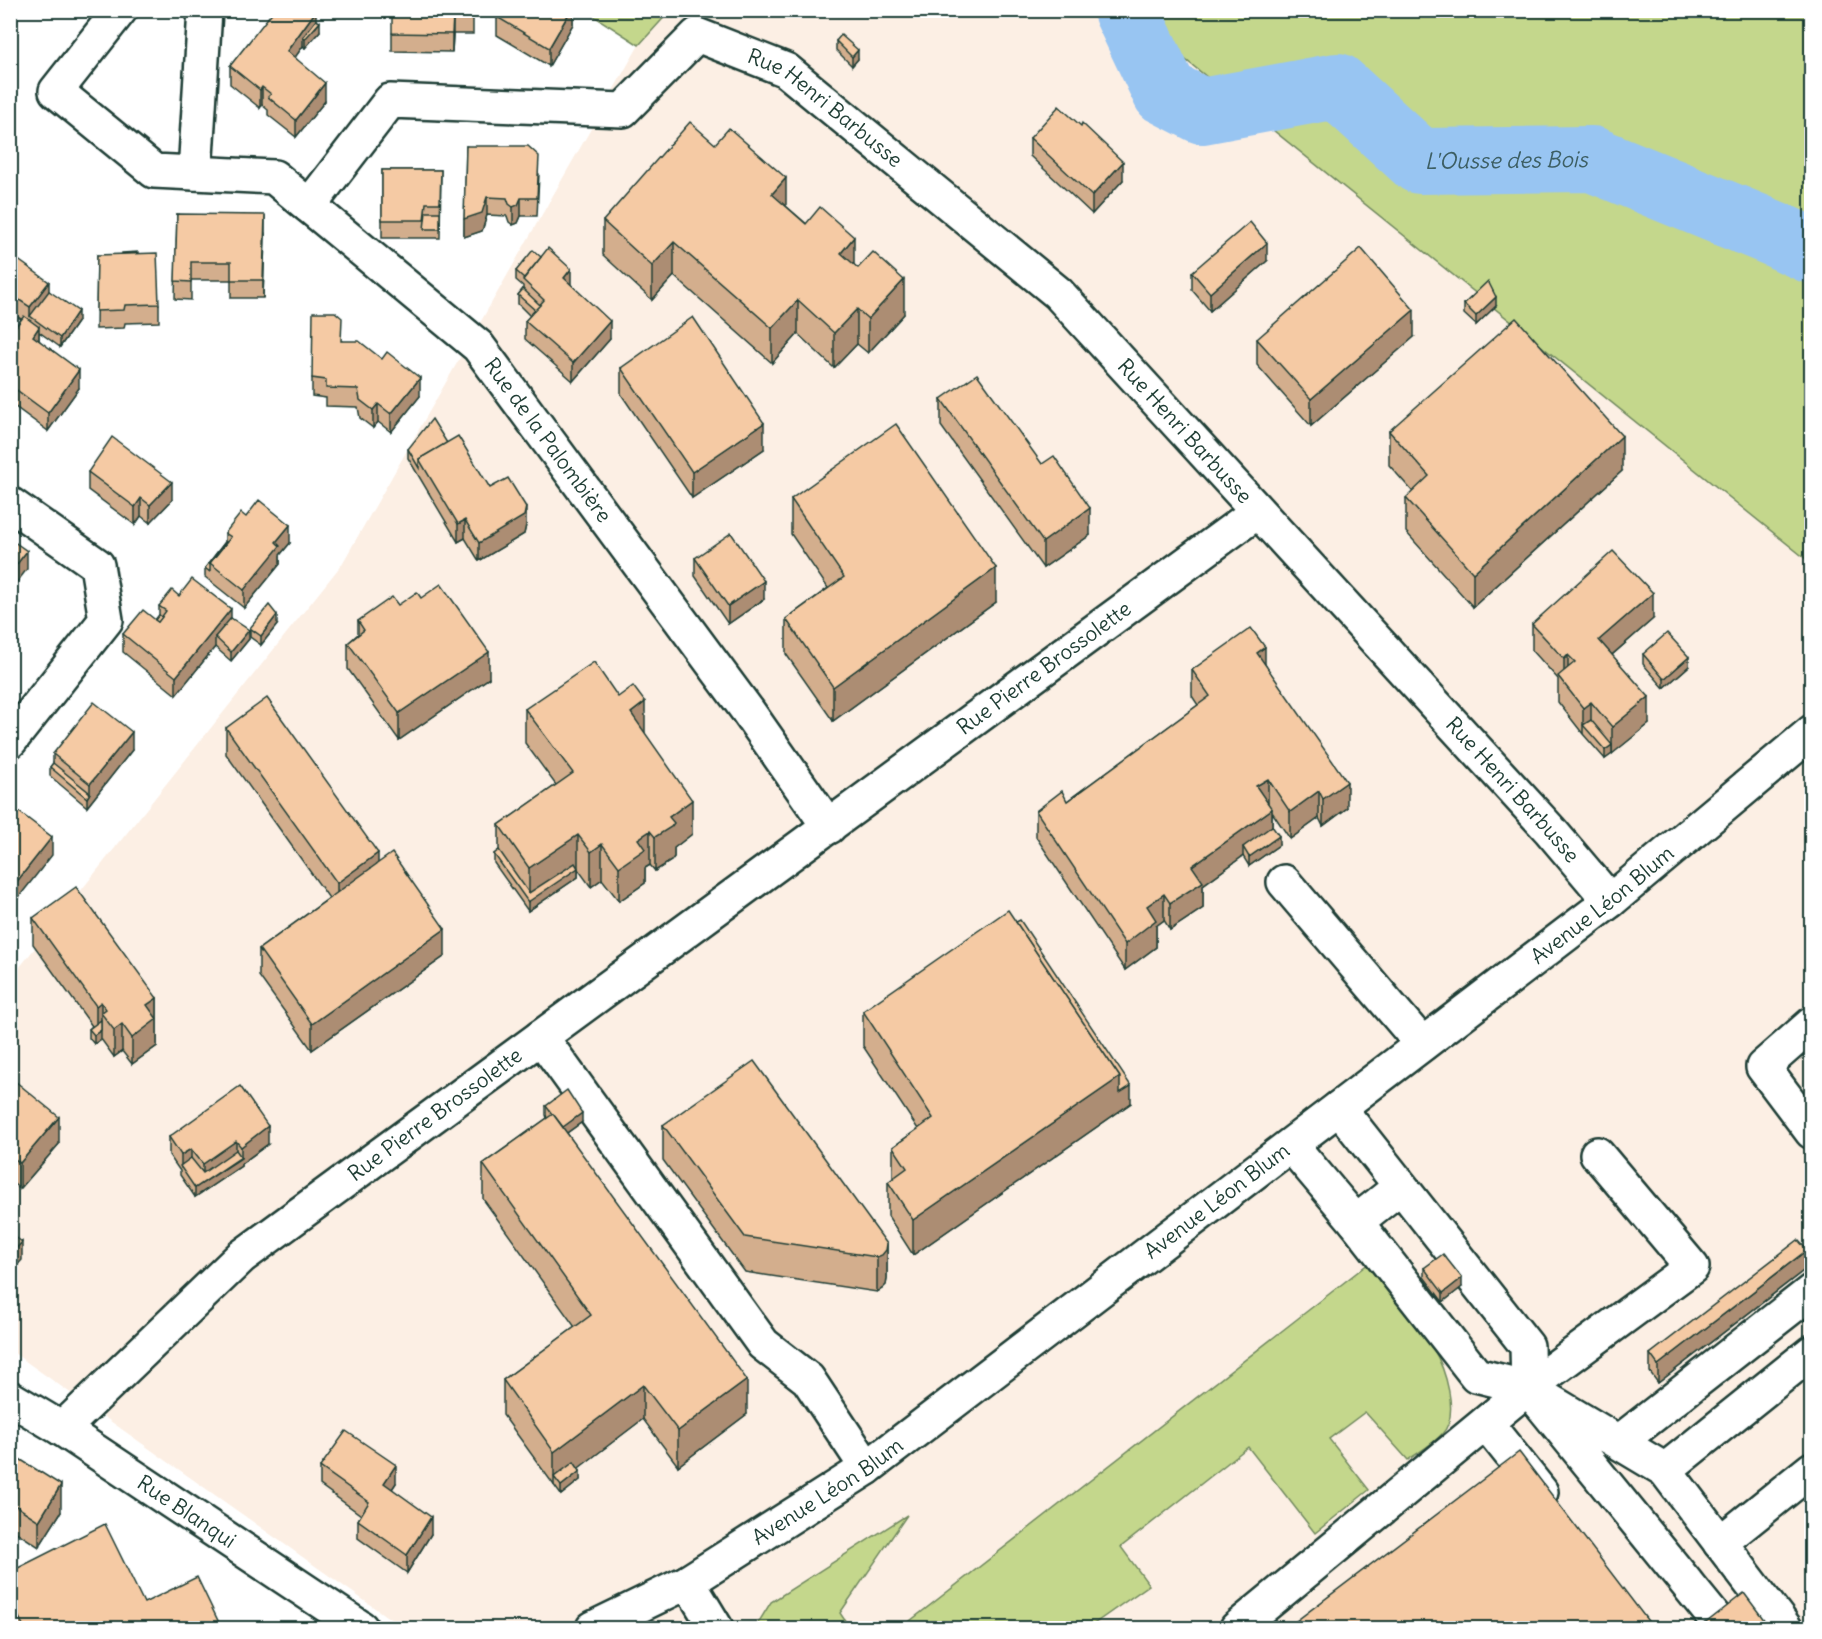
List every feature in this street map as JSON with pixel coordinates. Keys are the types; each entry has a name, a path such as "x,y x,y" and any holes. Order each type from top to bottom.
{"street":[{"name":"Rue de la Palombière","path":"120,10 56,91 154,171 274,177 478,346 747,710 829,827"},
{"path":"195,173 205,10"},
{"name":"Rue Henri Barbusse","path":"309,206 390,101 623,110 697,35 786,70 1058,292 1550,830 1610,901"},
{"path":"10,504 97,565 106,620 10,741"},
{"name":"Rue Pierre Brossolette","path":"62,1429 241,1257 1257,512"},
{"name":"Avenue Léon Blum","path":"593,1629 688,1582 867,1468 1610,901 1812,732"},
{"path":"1284,882 1422,1044"},
{"path":"1812,1024 1763,1067 1812,1132"},
{"path":"541,1037 763,1344 808,1379 867,1468"},
{"path":"1339,1108 1527,1346 1528,1388 1723,1629"},
{"path":"1291,1145 1356,1222 1476,1375 1528,1388 1665,1470 1785,1629"},
{"path":"1237,1629 1528,1388 1692,1268 1597,1154"},
{"path":"1356,1222 1400,1187"},
{"path":"1619,1442 1812,1291"},
{"path":"1665,1470 1812,1352"},
{"name":"Rue Blanqui","path":"10,1398 62,1429 361,1629"},
{"path":"1486,1423 1560,1516"},
{"path":"1720,1544 1812,1469"},
{"path":"688,1582 716,1629"}],"shaded area":[{"path":"670,11 1125,11 1811,563 1811,1628 403,1628 11,1351 11,978 342,564 639,45"}],"green space":[{"path":"586,11 670,11 639,45"},
{"path":"1125,11 1811,11 1811,563"},
{"path":"1369,1263 1433,1348 1446,1378 1450,1403 1448,1425 1430,1445 1408,1460 1365,1412 1329,1439 1369,1490 1315,1533 1248,1447 1121,1547 1149,1585 1088,1628 901,1628"},
{"path":"907,1515 840,1613 850,1628 755,1628 771,1602"}],"building":[{"path":"274,10 316,11 287,51 325,83 296,120 268,97 271,94 262,87 260,90 230,66"},
{"path":"392,10 473,10 473,16 453,16 452,34 392,33"},
{"path":"501,10 571,10 549,48 497,17"},
{"path":"316,20 320,22 305,39 303,37"},
{"path":"841,35 858,50 852,57 836,41"},
{"path":"1059,106 1081,126 1082,123 1123,162 1092,196 1030,138"},
{"path":"690,122 715,144 729,128 786,178 772,194 806,224 820,207 854,237 841,253 858,268 873,252 904,280 868,319 857,309 834,333 798,300 772,328 674,242 652,266 603,221"},
{"path":"466,146 528,146 539,156 537,198 521,198 518,205 513,207 507,198 487,197 482,213 464,219"},
{"path":"382,170 441,170 440,203 426,203 424,220 382,220"},
{"path":"426,212 440,212 440,229 424,229"},
{"path":"177,214 265,215 263,280 231,280 231,262 191,262 191,282 175,281"},
{"path":"1250,222 1267,243 1210,293 1192,272"},
{"path":"548,248 571,269 564,278 610,321 573,363 525,321 544,300 523,280"},
{"path":"1361,248 1414,310 1311,399 1257,339"},
{"path":"533,250 541,257 524,278 516,271"},
{"path":"138,252 138,254 122,254 122,253"},
{"path":"157,253 159,304 125,305 124,310 96,311 97,255"},
{"path":"10,254 49,282 30,307 10,294"},
{"path":"1488,281 1496,297 1476,316 1464,304"},
{"path":"523,289 540,305 535,310 518,295"},
{"path":"49,291 78,311 60,338 30,316"},
{"path":"313,312 335,312 342,318 341,341 359,341 382,359 387,352 420,378 391,414 378,404 373,410 360,400 358,389 326,388 326,380 312,378"},
{"path":"24,316 39,327 33,336 79,370 48,413 10,385 10,334"},
{"path":"693,317 764,423 692,472 621,368"},
{"path":"1516,318 1622,436 1473,573 1406,498 1429,476 1389,431"},
{"path":"977,374 1042,464 1054,456 1090,508 1043,542 941,399"},
{"path":"432,419 447,443 419,459 419,468 408,449"},
{"path":"896,424 996,568 833,687 786,619 844,577 791,499"},
{"path":"458,436 490,488 508,478 526,507 524,516 479,543 465,520 458,524 419,459"},
{"path":"112,437 172,482 150,505 141,498 135,507 88,472"},
{"path":"259,500 290,525 276,542 280,546 244,590 210,563 231,537 225,533 241,513 246,517"},
{"path":"731,533 764,581 728,606 695,558"},
{"path":"10,539 27,551 10,573"},
{"path":"225,542 210,563 210,572 205,568"},
{"path":"1613,551 1653,593 1599,640 1649,697 1612,727 1591,702 1583,708 1558,676 1575,662 1568,655 1564,659 1532,624"},
{"path":"192,579 231,609 176,677 123,634 143,610 158,622 166,611 159,606 172,590 179,596"},
{"path":"441,584 489,652 399,713 348,643 364,630 358,621 392,597 398,605 417,592 421,598"},
{"path":"269,605 277,615 261,636 250,628"},
{"path":"159,615 162,617 158,622 155,620"},
{"path":"231,618 249,630 231,652 215,637"},
{"path":"1251,628 1265,647 1257,653 1347,782 1323,799 1319,791 1290,812 1268,779 1256,786 1272,809 1192,866 1203,882 1170,903 1164,894 1147,906 1156,920 1125,944 1036,811 1062,791 1067,801 1210,696 1192,670"},
{"path":"1667,633 1689,657 1664,679 1643,654"},
{"path":"594,662 618,697 633,686 645,702 631,713 692,800 669,817 674,823 671,827 655,837 650,831 638,839 645,849 619,867 602,844 591,852 578,835 529,868 499,825 573,773 525,709"},
{"path":"267,698 378,853 337,883 226,728"},
{"path":"94,702 132,732 90,784 53,754"},
{"path":"1591,720 1612,745 1605,750 1583,725"},
{"path":"53,763 90,793 87,798 50,767"},
{"path":"10,805 52,837 11,889 10,889"},
{"path":"1272,826 1279,836 1249,857 1243,847"},
{"path":"499,850 529,893 575,863 578,868 528,902 494,854"},
{"path":"392,853 445,929 312,1024 259,949"},
{"path":"76,887 157,998 147,1005 157,1019 132,1038 122,1024 114,1030 101,1013 106,1009 101,1002 96,1006 33,918"},
{"path":"1008,910 1120,1077 913,1220 888,1182 907,1168 893,1147 933,1118 863,1011"},
{"path":"1020,920 1131,1086 1120,1093 1120,1077 1016,922"},
{"path":"101,1020 101,1030 94,1035 89,1029"},
{"path":"754,1061 887,1244 882,1255 877,1257 745,1237 663,1125"},
{"path":"10,1077 59,1117 20,1163 10,1155"},
{"path":"240,1086 268,1126 241,1147 236,1141 203,1164 191,1149 181,1155 169,1137"},
{"path":"567,1090 582,1113 563,1127 546,1106"},
{"path":"553,1114 747,1380 678,1431 643,1385 554,1452 503,1380 591,1315 483,1164"},
{"path":"236,1150 241,1157 195,1188 180,1166 191,1158 203,1173"},
{"path":"10,1233 22,1242 10,1255"},
{"path":"1798,1240 1807,1250 1658,1365 1650,1354"},
{"path":"1443,1254 1462,1278 1443,1293 1424,1268"},
{"path":"346,1431 396,1465 384,1483 431,1517 407,1555 358,1520 369,1502 320,1467"},
{"path":"1519,1452 1654,1629 1294,1629 1291,1625"},
{"path":"10,1453 61,1485 39,1521 13,1504 10,1507"},
{"path":"574,1462 580,1471 561,1486 554,1477"},
{"path":"105,1524 144,1603 197,1577 222,1629 25,1629 10,1599 10,1572"},
{"path":"1744,1593 1771,1629 1698,1629"}],"waterway":[{"name":"L'Ousse des Bois","path":"1126,10 1165,92 1202,111 1337,86 1419,161 1592,159 1812,251"}]}
